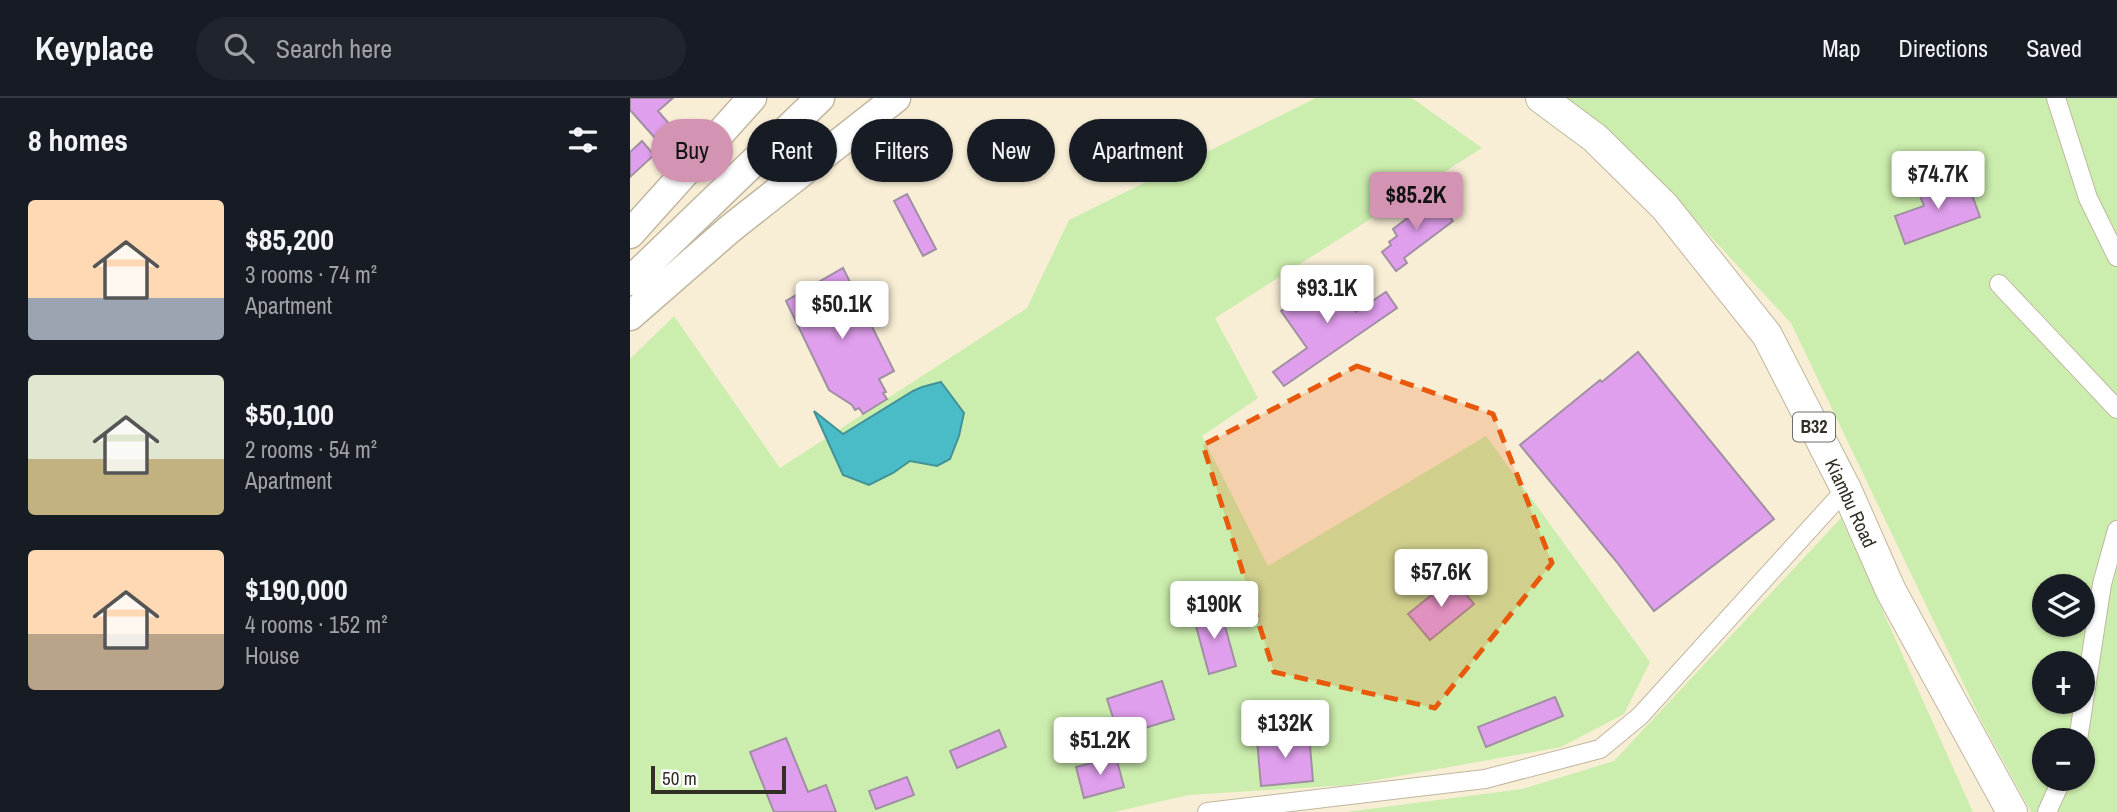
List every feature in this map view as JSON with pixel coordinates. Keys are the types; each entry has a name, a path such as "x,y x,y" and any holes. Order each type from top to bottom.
{"highway":[{"name":"Kiambu Road","path":"1541,98 1595,138 1665,207 1767,335 1846,489 1891,591 2012,812"}],"main road":[{"path":"630,234 752,98"},
{"path":"630,281 820,98"},
{"path":"630,316 731,228 896,98"}],"street":[{"path":"2056,98 2088,198 2117,257"},
{"path":"1999,284 2117,410"},
{"path":"1207,812 1485,779 1600,749 1640,716 1846,489"},
{"path":"2080,728 2102,584 2117,530"},
{"path":"2048,809 2056,791"}],"highlighted area":[{"path":"1357,366 1493,414 1552,563 1435,708 1274,672 1203,445"}],"green space":[{"path":"1316,98 1412,98 1482,148 1215,318 1258,398 1202,436 1268,566 1486,436 1650,662 1624,714 1561,747 1349,785 1189,795 1114,812 630,812 630,359 674,316 780,468 1027,308 1069,220 1146,182 1207,182 1207,152"},
{"path":"1555,98 2117,98 2117,812 2031,812 1981,720 1791,323 1699,224"},
{"path":"1841,518 1973,812 1346,812 1522,789 1614,761"}],"water":[{"path":"941,382 964,413 950,459 937,466 910,461 869,485 843,475 814,411 843,434 913,391"}],"building":[{"path":"630,98 673,98 658,111 665,119 651,119 651,134 630,110"},
{"path":"642,141 651,152 651,158 630,177 630,152"},
{"path":"1948,179 1952,189 1968,184 1980,217 1905,244 1895,216 1924,206 1918,191"},
{"path":"907,194 936,249 923,256 894,201"},
{"path":"1435,197 1453,221 1404,258 1407,263 1396,271 1382,252 1397,236 1393,229"},
{"path":"843,268 894,371 879,379 887,399 863,414 859,408 855,410 852,405 829,390 786,301"},
{"path":"1331,276 1356,312 1386,292 1397,308 1284,386 1273,372 1307,348 1281,311"},
{"path":"1638,352 1774,519 1654,611 1520,445"},
{"path":"1453,578 1474,604 1430,640 1408,614"},
{"path":"1220,608 1236,666 1209,674 1193,615"},
{"path":"1162,681 1174,719 1119,736 1107,699"},
{"path":"1555,697 1563,716 1486,747 1478,727"},
{"path":"999,730 1006,747 957,768 950,751"},
{"path":"1309,734 1313,781 1261,786 1257,740"},
{"path":"786,738 808,792 826,785 836,812 774,812 750,752"},
{"path":"1116,757 1124,787 1084,798 1076,767"},
{"path":"907,777 914,795 876,809 869,791"}]}
